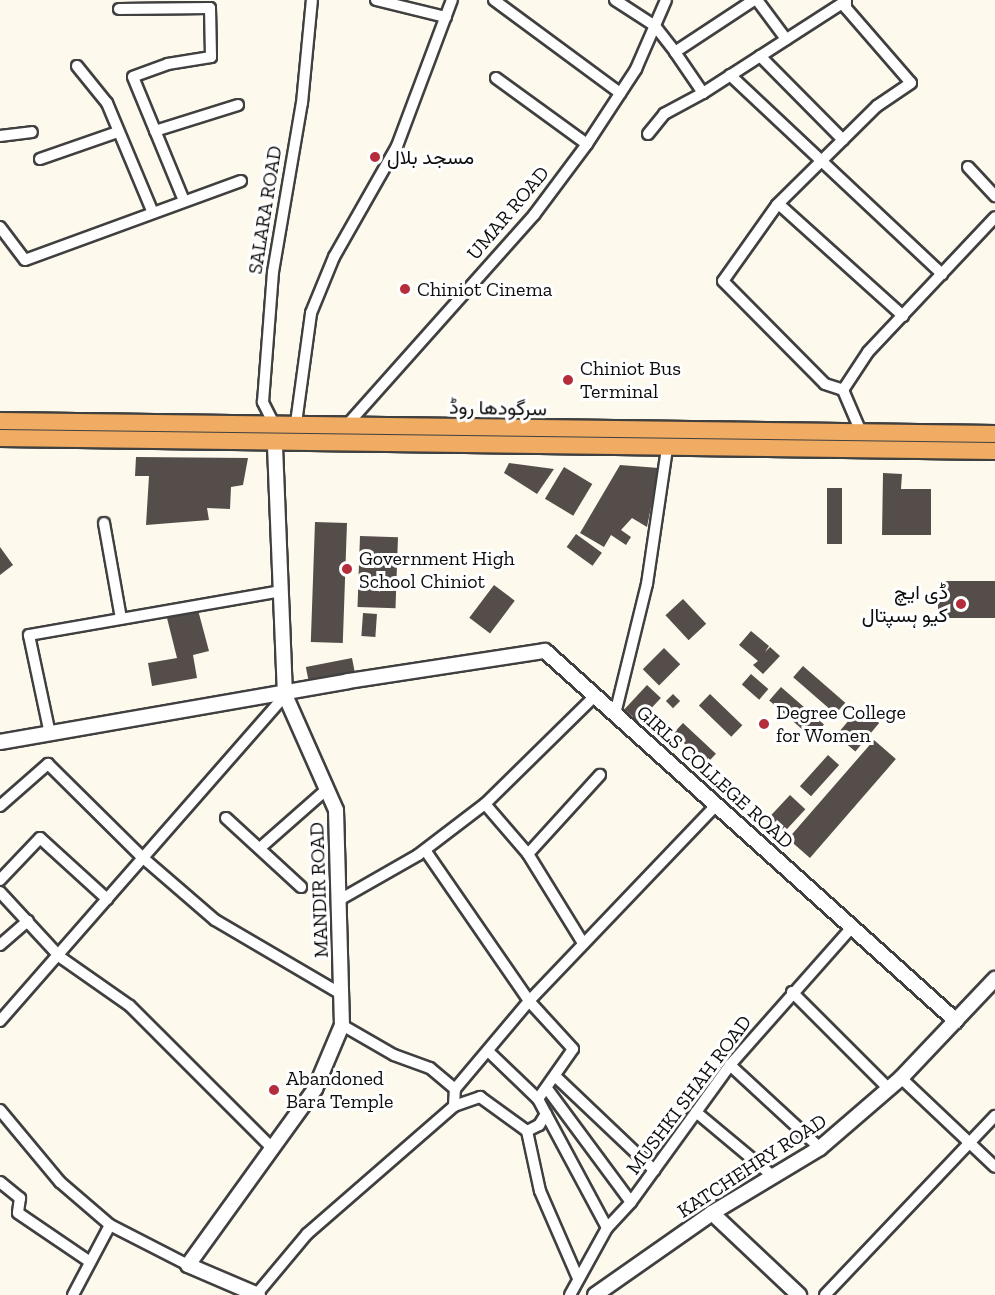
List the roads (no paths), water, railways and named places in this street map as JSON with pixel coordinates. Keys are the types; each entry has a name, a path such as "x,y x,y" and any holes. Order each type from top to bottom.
{"highway":[{"name":"سرگودھا روڈ","path":"0,422 52,430 275,444 589,430 995,434"},
{"name":"سرگودھا روڈ","path":"0,438 52,430 296,423 588,447 844,452 995,451"},
{"path":"588,447 589,430"},
{"path":"844,432 844,452"}],"street":[{"name":"SALARA ROAD","path":"274,424 263,402 272,283 302,103 312,0"},
{"path":"376,0 446,17"},
{"path":"296,423 311,313 334,257 397,146 452,0"},
{"path":"494,0 620,93"},
{"path":"615,0 655,26 703,93"},
{"name":"UMAR ROAD","path":"346,426 534,215 587,144 620,93 666,0"},
{"path":"675,52 755,0 786,39"},
{"path":"648,134 664,114 703,93 846,1 846,8 911,83 877,106 777,205 723,281 825,384 843,390 861,432"},
{"path":"120,9 210,8 211,57 168,64 133,77 184,201"},
{"path":"760,56 843,140"},
{"path":"77,66 107,103 153,213"},
{"path":"730,75 820,163 942,274"},
{"path":"496,78 587,144"},
{"path":"155,131 238,105"},
{"path":"0,136 32,132"},
{"path":"40,159 118,132"},
{"path":"968,167 995,196"},
{"path":"0,227 25,260 241,181"},
{"path":"782,207 903,316"},
{"path":"843,390 868,352 995,217"},
{"name":"MANDIR ROAD","path":"188,1265 315,1089 342,1025 341,899 336,810 285,695 275,444"},
{"path":"615,714 647,584 667,449"},
{"path":"105,523 122,618"},
{"path":"50,734 29,635 282,591"},
{"name":"GIRLS COLLEGE ROAD","path":"0,742 285,695 415,669 545,651 956,1021"},
{"path":"0,1021 60,957 142,857 285,695"},
{"path":"341,899 425,850 485,804 595,696"},
{"path":"0,806 48,764 142,857 215,920 341,994"},
{"path":"528,854 600,775"},
{"path":"260,848 327,789"},
{"path":"485,804 528,854 583,943"},
{"path":"454,1106 454,1089 489,1052 530,1001 717,804"},
{"path":"226,818 302,887"},
{"path":"0,880 40,838 107,899"},
{"path":"425,850 530,1001 573,1049 548,1090 538,1099"},
{"path":"0,892 60,957 130,1006 273,1149"},
{"path":"0,945 28,921"},
{"name":"MUSHKI SHAH ROAD","path":"570,1295 577,1276 607,1228 631,1202 730,1065 792,992 852,927"},
{"name":"KATCHEHRY ROAD","path":"595,1295 712,1213 820,1148 901,1078 995,979"},
{"path":"792,992 889,1089"},
{"path":"342,1025 394,1055 430,1068 454,1089"},
{"path":"489,1052 538,1099 607,1228"},
{"path":"730,1065 820,1148"},
{"path":"555,1076 654,1170"},
{"path":"901,1078 995,1167"},
{"path":"548,1090 631,1202"},
{"path":"0,1110 60,1182 110,1225 188,1265 257,1295 307,1234 454,1106 480,1097 527,1131 540,1191 577,1276"},
{"path":"696,1112 774,1177"},
{"path":"527,1131 539,1125 546,1114"},
{"path":"825,1295 995,1116"},
{"path":"0,1182 20,1198 18,1213 90,1262"},
{"path":"712,1213 799,1295"},
{"path":"73,1295 110,1225"}],"place":[{"name":"مسجد بلال","path":"375,157"},
{"name":"Chiniot Cinema","path":"405,289"},
{"name":"Chiniot Bus Terminal","path":"568,380"},
{"name":"Government High School Chiniot","path":"347,569"},
{"name":"ڈی ایچ کیو ہسپتال","path":"961,604"},
{"name":"Degree College for Women","path":"764,724"},
{"name":"Abandoned Bara Temple","path":"274,1090"}]}
